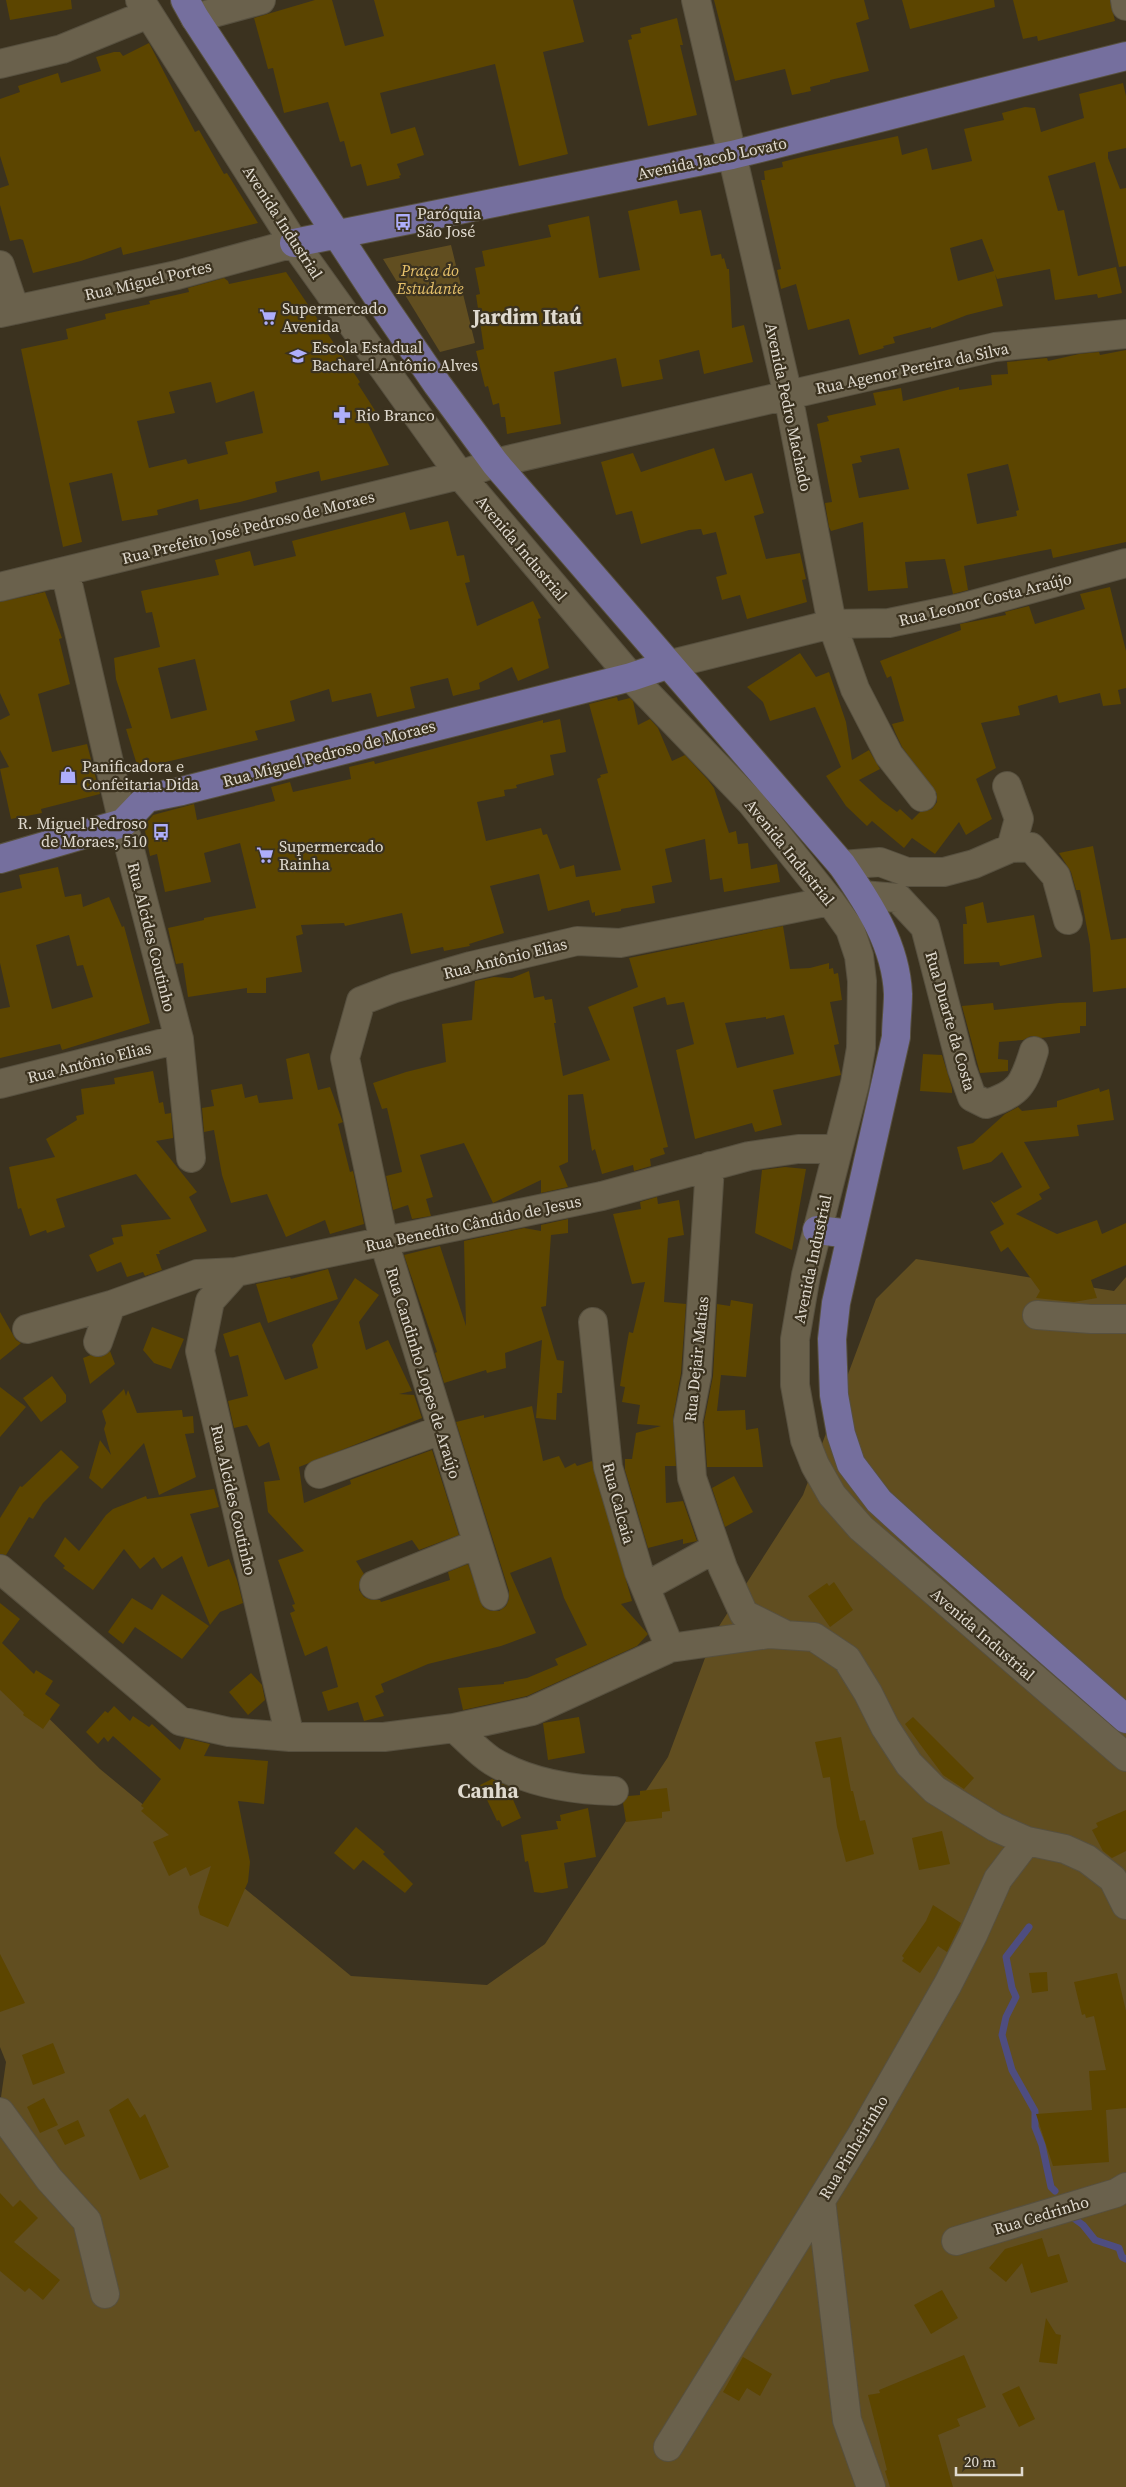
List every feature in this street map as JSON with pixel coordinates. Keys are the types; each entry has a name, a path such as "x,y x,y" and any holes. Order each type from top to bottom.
{"main road":[{"name":"Avenida Industrial","path":"190,9 337,235 437,384 495,463 667,665 842,865 874,913 891,953 898,993 896,1036 836,1303 832,1339 834,1395 841,1434 850,1464 880,1501 924,1542 1126,1719"},
{"name":"Avenida Jacob Lovato","path":"294,243 732,155 1126,56"},
{"name":"Rua Miguel Pedroso de Moraes","path":"0,859 123,822 147,798 182,791 631,677 667,665"},
{"path":"817,1230 851,1234"}],"street":[{"path":"190,9 261,0"},
{"name":"Avenida Pedro Machado","path":"696,0 788,395 832,624 855,688 889,755 922,797"},
{"path":"1125,0 1126,6"},
{"path":"0,64 62,49 144,7"},
{"name":"Avenida Industrial","path":"144,7 294,243 460,475 631,677 750,801 850,929 859,956 862,981 860,1048 854,1083 817,1230 795,1339 795,1385 805,1440 815,1465 832,1495 875,1541 1126,1757"},
{"name":"Rua Miguel Portes","path":"8,311 177,276 294,243"},
{"path":"0,265 8,311"},
{"name":"Rua Agenor Pereira da Silva","path":"495,463 995,347 1126,334"},
{"name":"Rua Prefeito José Pedroso de Moraes","path":"0,587 460,475 495,463"},
{"name":"Rua Leonor Costa Araújo","path":"667,665 832,624 889,624 961,608 1126,563"},
{"name":"Rua Alcides Coutinho","path":"65,571 123,822 179,1039 191,1158"},
{"path":"1007,786 1019,819 1011,848"},
{"path":"842,865 880,862 907,872 944,872 974,864 1011,848 1031,847 1056,876 1068,920"},
{"name":"Rua Duarte da Costa","path":"862,895 898,898 924,927 962,1069 972,1097 986,1104 1006,1098 1025,1080 1034,1051"},
{"name":"Rua Antônio Elias","path":"361,1001 395,988 471,966 577,940 620,944 830,901"},
{"name":"Rua Candinho Lopes de Araújo","path":"361,1001 345,1058 384,1242 494,1596"},
{"name":"Rua Antônio Elias","path":"0,1084 179,1039"},
{"name":"Rua Benedito Cândido de Jesus","path":"27,1329 111,1305 197,1274 236,1272 602,1196 749,1156 798,1149 837,1149"},
{"name":"Rua Dejair Matias","path":"710,1166 697,1375 688,1421 692,1478 716,1548 744,1614 787,1636"},
{"name":"Rua Alcides Coutinho","path":"236,1272 210,1301 200,1351 290,1738"},
{"path":"98,1342 111,1305"},
{"path":"1037,1315 1092,1319 1126,1319"},
{"name":"Rua Calcaia","path":"593,1322 608,1467 645,1587 670,1648"},
{"path":"320,1474 441,1430"},
{"path":"374,1585 477,1544"},
{"path":"645,1587 716,1548"},
{"path":"0,1569 180,1721 229,1732 290,1738 384,1737 454,1728 532,1711 670,1648 770,1634 814,1638 847,1659 868,1693 884,1727 909,1764 935,1790 995,1827 1028,1841 1065,1849 1086,1858 1113,1879 1126,1905"},
{"path":"454,1728 492,1761 538,1781 585,1790 614,1791"},
{"name":"Rua Pinheirinho","path":"668,2447 861,2136 948,1984 998,1880 1028,1841"},
{"path":"0,2112 49,2179 87,2221 105,2294"},
{"name":"Rua Cedrinho","path":"956,2241 1116,2193 1126,2188"},
{"path":"821,2200 847,2420 872,2487"}],"green space":[{"name":"Praça do Estudante","path":"451,245 475,343 440,352 383,259"},
{"path":"916,1259 1114,1291 1126,1277 1126,2487 0,2487 0,2104 6,2062 0,2047 0,1670 100,1769 351,1976 487,1985 545,1944 668,1757 714,1634 803,1495 876,1299"}],"building":[{"path":"6,0 71,0 72,9 10,20"},
{"path":"315,0 332,0 345,46 384,36 374,0 573,0 584,42 543,52 568,154 519,166 495,64 380,93 391,134 415,127 424,155 397,164 401,175 399,176 400,178 367,186 361,164 351,167 344,141 340,142 328,102 284,113 273,68 268,69 254,18"},
{"path":"714,0 864,0 869,19 856,23 869,71 830,80 830,82 810,87 811,91 792,95 785,69 735,81"},
{"path":"902,0 994,0 995,7 910,29"},
{"path":"1013,0 1110,0 1115,21 1038,41 1037,36 1023,39"},
{"path":"677,18 683,45 680,45 697,115 648,126 628,40 632,39 631,35 641,33 640,28"},
{"path":"149,43 195,132 199,130 224,174 227,173 258,223 123,255 121,247 81,261 33,273 23,240 10,241 0,205 0,188 9,185 0,156 0,99 20,92 18,86 58,73 61,83 101,71 96,57 114,52 120,52 123,56"},
{"path":"1123,83 1126,96 1126,148 1108,152 1108,158 1120,189 1126,188 1126,266 1119,267 1095,162 1048,176 1058,211 1064,210 1078,276 1116,267 1122,293 1098,298 1097,294 1055,300 1050,269 997,279 995,274 1003,306 967,315 931,329 931,327 893,337 895,343 883,346 884,348 859,355 849,319 808,330 796,284 781,289 777,270 781,269 761,180 765,180 764,171 783,167 782,162 898,136 902,155 927,148 932,170 972,161 964,129 1004,120 1002,113 1025,107 1035,108 1041,132 1084,118 1079,94","holes":["982,239 994,271 958,281 950,248"]},
{"path":"677,200 680,214 701,210 711,256 721,254 722,259 724,258 727,269 729,269 732,328 744,325 753,362 704,374 699,350 659,360 663,379 622,387 616,358 554,372 561,424 507,434 505,417 501,417 499,403 493,405 488,386 485,387 476,351 484,349 476,295 480,294 475,268 485,266 482,251 551,237 548,225 589,216 599,278 640,270 628,211"},
{"path":"286,272 360,382 358,384 376,412 366,419 389,465 321,481 319,471 275,482 277,492 240,502 200,510 198,499 157,510 158,515 122,521 112,473 69,483 82,542 63,547 21,349 68,339 66,329 106,319 105,314 150,304 149,301 189,292 188,288 224,278 229,284","holes":["211,382 216,403 254,391 263,433 225,442 228,454 188,464 186,459 149,468 137,421 175,413 169,392"]},
{"path":"1126,350 1126,542 1053,558 1051,549 964,566 968,590 953,594 945,559 905,562 908,588 868,591 863,522 831,531 829,527 825,503 832,502 817,424 829,421 827,416 876,405 873,393 901,388 903,401 959,387 959,390 992,385 991,375 1008,374 1007,362 1047,358 1048,361 1079,354 1099,352 1100,355","holes":["899,448 909,489 859,498 852,464 862,462 860,456","1008,464 1019,510 1016,511 1017,516 977,524 967,474"]},
{"path":"714,448 725,481 752,473 764,513 754,516 766,559 800,553 806,579 802,580 807,602 747,619 740,595 722,600 716,577 727,574 716,532 703,535 701,529 689,530 641,544 632,511 616,515 601,462 633,453 641,472"},
{"path":"405,512 410,530 448,521 457,556 464,555 470,582 465,583 477,626 533,601 541,618 538,619 549,668 518,681 512,667 479,683 480,689 453,696 448,678 410,687 415,708 377,717 371,693 332,702 329,689 290,701 295,721 255,731 258,740 141,768 140,764 137,765 126,729 132,728 116,679 114,658 160,647 152,612 146,613 141,591 219,575 215,560 250,551 254,566 296,556 292,541","holes":["195,659 207,710 171,719 158,668"]},
{"path":"1110,587 1126,651 1126,688 1118,690 1121,704 1103,706 1100,693 1059,703 1057,695 1018,706 1020,715 981,723 996,768 976,779 992,819 966,835 959,822 935,854 912,838 904,848 872,821 867,826 846,806 826,776 841,767 815,707 770,721 763,702 747,687 800,653 816,677 829,672 846,722 852,760 869,750 880,769 859,780 882,801 897,812 900,809 912,820 920,812 932,809 937,802 937,794 902,747 895,732 892,724 904,721 891,676 887,678 880,661 961,630 960,624 1006,615 1005,612 1029,606 1035,624 1085,609 1080,594"},
{"path":"45,592 62,638 59,639 70,684 38,694 52,752 87,744 100,794 41,809 42,813 11,819 0,769 9,767 0,750 0,720 10,715 0,693 0,602"},
{"path":"617,697 618,701 630,698 633,701 638,725 650,719 658,728 672,761 685,755 708,780 714,788 729,833 736,831 738,844 748,843 751,869 777,864 780,882 724,892 722,878 710,880 705,839 665,849 672,882 652,886 655,903 595,916 595,912 592,913 589,900 548,911 539,874 490,886 504,933 469,944 470,946 444,951 443,947 411,954 402,913 345,926 344,923 301,925 303,934 296,936 302,972 266,978 266,993 247,993 247,988 188,997 183,963 176,964 168,928 204,920 204,918 256,908 240,843 204,853 211,882 165,892 157,854 150,856 144,826 153,815 194,804 197,820 275,801 271,787 290,782 293,792 351,779 349,767 374,761 375,764 543,720 543,723 560,719 566,752 550,755 554,775 516,785 517,788 504,790 505,796 477,802 486,841 541,828 543,835 547,834 560,869 574,865 576,877 621,870 597,779 601,777 600,775 608,773 589,704"},
{"path":"1093,846 1111,940 1126,938 1126,988 1093,992 1090,945 1080,890 1076,890 1071,872 1059,853"},
{"path":"58,867 65,897 81,894 83,907 109,897 122,927 124,926 150,1023 62,1050 60,1044 0,1058 0,1009 10,1007 0,963 0,893 22,888 19,875","holes":["69,935 77,966 83,965 93,997 52,1009 36,945"]},
{"path":"983,902 987,923 1034,915 1042,957 1000,966 999,962 964,964 963,924 967,924 965,907"},
{"path":"783,926 790,969 810,968 829,963 829,969 833,968 834,974 838,973 842,1000 830,1002 839,1044 834,1045 841,1075 773,1090 782,1125 755,1132 752,1123 695,1139 676,1050 694,1044 684,1002 667,1005 665,997 633,1007 668,1147 663,1148 665,1154 650,1159 651,1166 634,1171 633,1165 602,1174 595,1149 592,1151 583,1094 568,1095 568,1162 559,1166 568,1187 541,1193 541,1180 493,1203 464,1143 420,1155 433,1197 426,1199 431,1216 412,1219 408,1205 393,1210 386,1176 402,1172 387,1108 382,1109 373,1083 446,1062 442,1024 472,1020 475,981 494,977 512,978 529,971 534,998 544,996 545,1000 552,999 563,1076 610,1060 588,1007 638,987 629,958","holes":["784,1015 794,1054 737,1068 725,1023 766,1017 766,1019"]},
{"path":"1086,1002 1086,1026 1080,1026 1080,1033 1041,1038 1031,1036 1023,1040 999,1042 998,1059 1008,1060 1008,1071 980,1073 962,1006 993,1003 994,1010"},
{"path":"309,1053 318,1090 330,1087 343,1122 338,1124 350,1172 353,1171 364,1224 330,1234 325,1220 286,1237 267,1194 231,1203 222,1175 214,1130 204,1132 202,1108 214,1106 211,1090 242,1084 245,1098 257,1095 259,1103 293,1099 286,1059"},
{"path":"923,1054 942,1055 952,1093 920,1091"},
{"path":"153,1071 159,1103 163,1102 165,1114 171,1113 173,1138 156,1141 197,1192 189,1197 207,1231 159,1251 160,1254 156,1254 162,1270 145,1276 143,1272 127,1277 121,1262 97,1272 89,1255 114,1244 112,1238 123,1236 121,1225 171,1219 136,1174 56,1199 65,1227 47,1233 46,1230 30,1236 21,1208 18,1209 9,1167 55,1157 46,1139 77,1120 76,1116 84,1114 81,1089 115,1084 114,1078"},
{"path":"1099,1088 1100,1092 1109,1089 1114,1120 1077,1125 1079,1136 1024,1142 1050,1188 1039,1194 1042,1199 1016,1214 1057,1234 1097,1220 1102,1234 1126,1223 1126,1265 1091,1280 1097,1298 1074,1302 1036,1298 1040,1291 1008,1247 1001,1252 990,1232 1004,1224 990,1200 994,1203 1022,1187 1002,1152 991,1162 963,1170 957,1147 973,1143 1005,1114 1018,1107 1022,1111 1057,1107 1057,1101"},
{"path":"785,1167 806,1169 792,1250 755,1233 762,1170"},
{"path":"657,1197 658,1204 679,1200 684,1235 668,1238 664,1302 686,1304 681,1373 673,1418 676,1466 665,1466 666,1503 683,1501 697,1541 683,1544 683,1539 648,1548 625,1470 625,1459 632,1459 636,1433 661,1426 637,1424 640,1405 622,1402 625,1387 620,1386 629,1332 633,1333 645,1282 632,1284 613,1214 641,1209 640,1202"},
{"path":"568,1219 568,1233 551,1235 546,1306 541,1307 557,1360 564,1361 562,1393 557,1393 556,1420 536,1418 542,1340 505,1353 506,1368 487,1373 486,1370 444,1383 435,1353 437,1352 404,1255 440,1246 466,1326 464,1241 524,1228 541,1231 541,1225"},
{"path":"328,1269 338,1299 268,1323 256,1284 290,1277 291,1279"},
{"path":"355,1278 379,1295 359,1322 366,1350 388,1340 412,1391 399,1394 414,1395 422,1418 299,1467 304,1503 351,1484 350,1480 432,1450 459,1535 419,1550 412,1540 356,1561 364,1574 359,1583 359,1590 364,1597 371,1600 380,1600 381,1602 391,1599 450,1580 448,1572 468,1564 483,1607 491,1611 499,1611 506,1606 509,1599 509,1591 456,1422 484,1415 484,1418 532,1406 543,1461 559,1456 565,1468 575,1463 577,1466 592,1461 632,1601 621,1604 648,1634 637,1646 527,1696 463,1710 458,1688 504,1684 504,1682 527,1678 558,1665 555,1659 587,1645 564,1598 551,1557 510,1573 536,1633 501,1646 428,1664 381,1684 384,1692 375,1696 384,1716 364,1721 358,1702 328,1711 322,1692 338,1687 327,1646 305,1656 290,1613 295,1611 292,1605 295,1604 278,1560 304,1551 268,1512 264,1482 280,1480 269,1442 259,1447 247,1425 234,1428 228,1401 248,1396 238,1355 230,1357 223,1334 260,1322 285,1380 318,1368 312,1345"},
{"path":"731,1300 753,1304 746,1377 721,1375 717,1411 745,1410 746,1430 758,1428 763,1467 707,1467 704,1422 713,1376 717,1304 730,1306"},
{"path":"0,1312 16,1340 21,1343 0,1360"},
{"path":"152,1327 184,1339 171,1369 154,1363 143,1350"},
{"path":"110,1351 115,1364 90,1384 83,1358 91,1355 101,1357"},
{"path":"52,1376 66,1395 66,1402 41,1422 23,1398"},
{"path":"0,1387 26,1407 0,1437"},
{"path":"124,1389 126,1396 128,1390 137,1413 182,1410 183,1417 193,1416 194,1433 185,1434 196,1477 159,1495 144,1443 102,1489 89,1478 100,1440 111,1455 104,1429 106,1423 102,1411"},
{"path":"61,1450 79,1467 43,1503 33,1519 29,1517 6,1555 0,1554 0,1518 20,1486 22,1487"},
{"path":"734,1476 753,1512 725,1527 712,1488"},
{"path":"214,1489 219,1507 190,1514 208,1567 229,1559 243,1603 220,1612 210,1625 182,1556 162,1569 154,1557 140,1569 124,1549 93,1590 63,1568 65,1566 54,1556 65,1537 79,1551 106,1515 113,1509 146,1496 147,1499"},
{"path":"834,1582 853,1610 830,1627 808,1596 827,1583 829,1586"},
{"path":"162,1594 209,1626 182,1659 135,1627 123,1644 108,1632 132,1598 152,1610"},
{"path":"0,1603 20,1619 2,1643 34,1674 36,1670 53,1681 45,1694 60,1705 43,1729 23,1715 24,1713 0,1690"},
{"path":"251,1673 262,1685 265,1700 248,1715 229,1692"},
{"path":"114,1706 130,1721 133,1716 149,1727 152,1724 180,1750 185,1738 210,1744 204,1756 268,1761 264,1804 238,1801 250,1862 248,1882 228,1927 200,1915 198,1907 211,1866 190,1876 186,1867 169,1876 153,1842 169,1835 141,1811 144,1808 141,1806 161,1779 113,1736 108,1742 104,1737 98,1744 86,1732 105,1711 108,1713"},
{"path":"579,1717 585,1753 548,1760 543,1723"},
{"path":"913,1717 974,1778 964,1789 943,1775 905,1724"},
{"path":"841,1737 851,1791 853,1791 860,1821 865,1820 874,1854 846,1862 837,1827 830,1777 823,1778 815,1742"},
{"path":"492,1779 507,1786 521,1818 502,1827 499,1820 497,1821 480,1785"},
{"path":"667,1788 670,1811 662,1812 662,1818 626,1822 623,1803 628,1796 640,1795 640,1791"},
{"path":"588,1808 596,1857 564,1863 568,1888 542,1893 534,1892 528,1861 525,1862 521,1835 558,1829 556,1821 561,1821 560,1815"},
{"path":"1126,1810 1126,1851 1112,1858 1103,1851 1092,1830 1098,1827 1096,1823"},
{"path":"356,1827 385,1852 383,1854 413,1884 405,1893 363,1860 354,1870 334,1853"},
{"path":"942,1831 950,1864 919,1870 912,1838"},
{"path":"933,1905 961,1923 947,1952 938,1946 920,1973 902,1961 904,1958 902,1956 926,1921"},
{"path":"0,1954 25,2003 0,2012"},
{"path":"1047,1972 1048,1991 1032,1993 1029,1973"},
{"path":"1117,1973 1126,2011 1126,2108 1106,2110 1109,2162 1053,2166 1036,2114 1092,2110 1089,2071 1106,2070 1094,2016 1086,2018 1085,2014 1082,2015 1074,1982"},
{"path":"53,2043 65,2073 33,2085 22,2055"},
{"path":"44,2098 58,2125 40,2133 27,2107"},
{"path":"128,2098 140,2118 145,2114 169,2167 140,2180 109,2110"},
{"path":"78,2120 85,2136 65,2145 57,2130"},
{"path":"0,2193 13,2207 20,2200 38,2218 14,2242 60,2280 43,2300 29,2288 25,2292 0,2271"},
{"path":"1042,2238 1048,2257 1059,2254 1068,2282 1031,2293 1022,2263 1006,2282 989,2268 1005,2249"},
{"path":"942,2290 958,2318 931,2334 914,2305"},
{"path":"1046,2318 1056,2334 1061,2335 1057,2364 1039,2362"},
{"path":"964,2355 986,2407 957,2419 960,2426 938,2435 953,2487 890,2487 868,2395 880,2393 879,2390"},
{"path":"743,2357 772,2374 760,2396 747,2388 739,2401 723,2392"},
{"path":"1019,2386 1035,2419 1019,2427 1002,2394"}],"waterway":[{"path":"1029,1927 1006,1957 1012,1988 1016,1997 1006,2017 1002,2035 1012,2070 1035,2111 1035,2127 1042,2145 1051,2187 1055,2191"},
{"path":"1072,2217 1083,2225 1095,2240 1119,2248 1122,2257 1126,2259"}],"place":[{"name":"Paróquia São José","path":"403,222"},
{"name":"Supermercado Avenida","path":"268,317"},
{"name":"Escola Estadual Bacharel Antônio Alves","path":"298,356"},
{"name":"Rio Branco","path":"342,415"},
{"name":"Panificadora e Confeitaria Dida","path":"68,775"},
{"name":"R. Miguel Pedroso de Moraes, 510","path":"161,832"},
{"name":"Supermercado Rainha","path":"265,855"}],"district":[{"name":"Jardim Itaú","path":"527,316"},
{"name":"Canha","path":"488,1790"}]}
